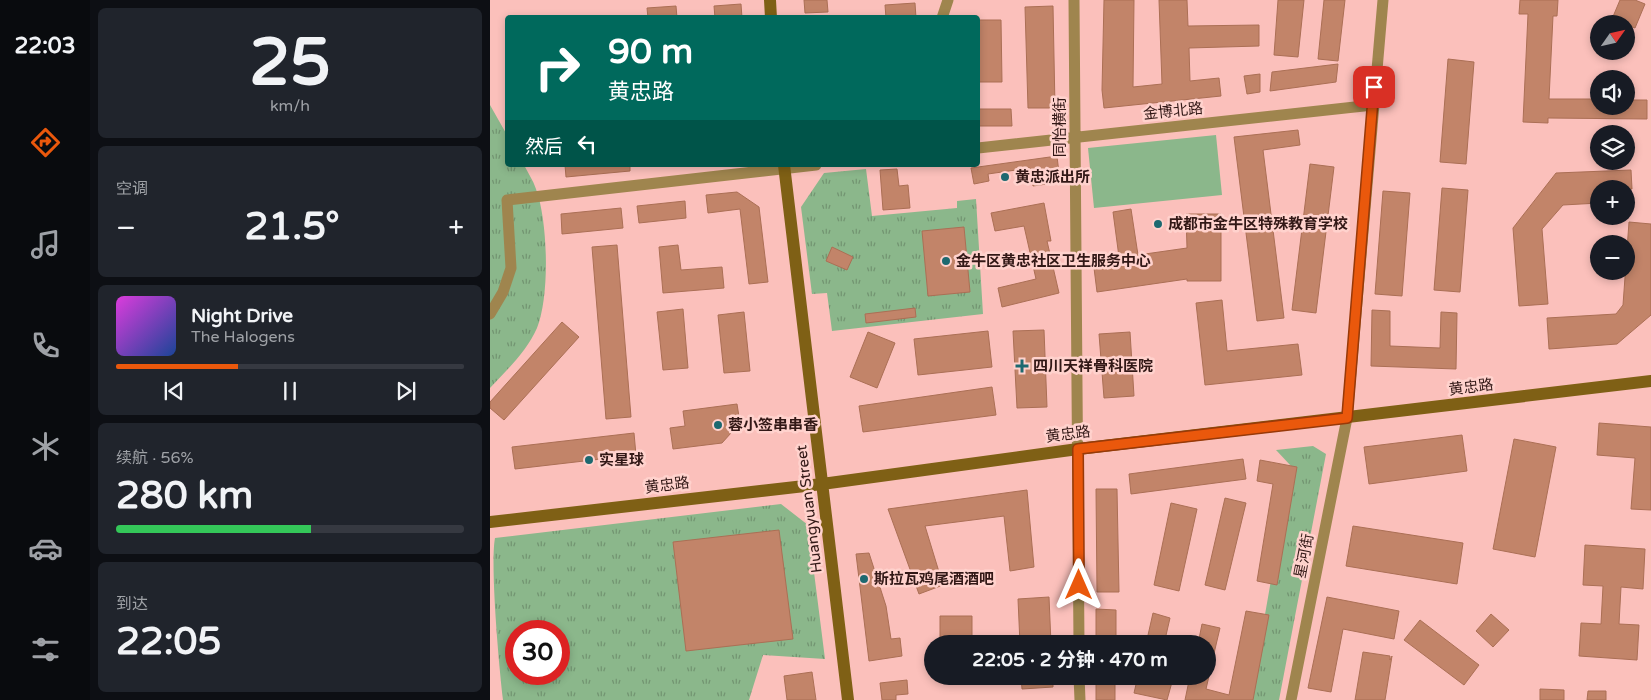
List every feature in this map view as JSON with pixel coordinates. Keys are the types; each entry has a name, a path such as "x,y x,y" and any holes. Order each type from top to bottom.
{"street":[{"path":"770,0 771,15"},
{"path":"943,15 948,0"},
{"name":"同怡横街","path":"1074,0 1079,635"},
{"name":"星河街","path":"1290,700 1347,418 1383,0"},
{"name":"金博北路","path":"980,148 1373,105"},
{"path":"490,314 503,292 511,268 507,200 784,167"},
{"name":"Huangyuan Street","path":"784,167 848,700"},
{"name":"黄忠路","path":"490,522 822,484 1078,449 1651,381"},
{"path":"1080,685 1080,700"}],"green space":[{"path":"490,105 505,131 505,167 525,167 536,189 543,220 546,278 541,314 533,336 510,367 490,388"},
{"path":"1216,135 1222,195 1094,208 1088,148"},
{"path":"866,169 872,216 957,208 957,201 976,199 983,314 832,331 827,293 812,294 801,207 824,173"},
{"path":"1313,446 1326,454 1279,700 1250,700 1291,466 1276,450"},
{"path":"781,504 808,525 825,659 763,655 749,700 503,700 494,592 495,538"}],"building":[{"path":"804,0 827,0 828,12 805,13"},
{"path":"1104,0 1134,0 1133,87 1162,84 1159,0 1187,0 1188,26 1259,25 1259,46 1189,48 1190,81 1219,78 1221,96 1104,108 1102,90"},
{"path":"1278,0 1304,0 1298,57 1274,55"},
{"path":"1324,0 1345,0 1338,61 1318,59"},
{"path":"1520,0 1558,0 1557,16 1553,16 1549,99 1590,99 1590,115 1635,115 1635,100 1647,100 1647,119 1548,118 1548,123 1523,122 1528,14 1519,14"},
{"path":"1620,0 1635,0 1645,4 1635,28 1635,15 1614,15"},
{"path":"915,3 916,15 886,15 885,5"},
{"path":"741,4 742,15 715,15 714,6"},
{"path":"676,6 677,15 648,15 647,8"},
{"path":"1053,6 1055,108 1028,108 1025,7"},
{"path":"980,20 1001,20 1002,82 980,82"},
{"path":"1448,59 1474,62 1466,164 1440,162"},
{"path":"1338,64 1336,82 1270,91 1272,72"},
{"path":"1260,74 1260,92 1247,94 1244,76"},
{"path":"980,109 1011,109 1012,126 980,126"},
{"path":"1298,130 1300,145 1263,150 1284,318 1257,321 1234,137"},
{"path":"1057,156 1060,182 1033,186 1030,168 988,174 989,181 974,184 971,168"},
{"path":"1310,164 1334,167 1316,313 1292,310"},
{"path":"565,167 630,167 630,171 566,177"},
{"path":"897,169 899,186 908,185 910,208 883,210 880,170"},
{"path":"1631,170 1632,180 1590,180 1590,204 1563,205 1542,229 1548,304 1519,306 1513,228 1556,173"},
{"path":"1442,188 1468,190 1460,292 1434,290"},
{"path":"1383,191 1410,193 1402,296 1375,294"},
{"path":"737,192 759,207 768,282 749,284 740,209 708,213 706,195"},
{"path":"685,201 686,218 639,223 637,206"},
{"path":"1044,203 1051,241 1047,241 1059,293 1002,307 998,288 1036,279 1024,226 995,231 991,213"},
{"path":"621,208 623,228 562,234 561,214"},
{"path":"1131,209 1138,255 1187,248 1186,214 1221,214 1221,281 1187,281 1187,279 1097,292 1093,260 1119,257 1113,212"},
{"path":"1635,223 1651,224 1651,315 1617,344 1549,349 1547,318 1616,314 1623,305 1625,280 1635,280 1635,235 1628,235 1629,225 1635,225"},
{"name":"金牛区黄忠社区卫生服务中心","path":"964,227 970,292 928,296 922,231"},
{"path":"617,245 631,417 606,419 592,247"},
{"path":"678,245 681,270 722,267 724,288 663,293 659,247"},
{"path":"832,247 853,257 847,270 826,261"},
{"path":"1222,300 1227,351 1298,344 1302,375 1205,385 1196,303"},
{"path":"915,308 916,317 866,323 865,314"},
{"path":"683,309 688,368 663,370 657,312"},
{"path":"1372,310 1390,311 1390,346 1440,348 1441,312 1457,313 1456,369 1371,366"},
{"path":"744,312 750,371 724,373 718,315"},
{"path":"562,322 579,337 504,420 490,408 490,402"},
{"path":"1044,330 1047,407 1017,408 1013,331"},
{"path":"988,331 992,367 918,375 914,339"},
{"path":"868,332 895,343 877,388 850,377"},
{"path":"1130,332 1134,396 1104,398 1099,334"},
{"path":"992,387 996,415 863,432 859,406"},
{"path":"737,404 740,423 722,443 673,449 670,428 685,426 683,411"},
{"path":"1599,423 1651,427 1651,510 1631,509 1635,458 1597,455"},
{"path":"634,433 636,455 515,469 512,447"},
{"path":"1462,435 1467,471 1369,484 1364,447"},
{"path":"1514,439 1556,447 1535,557 1493,549"},
{"path":"1243,459 1246,479 1131,494 1129,474"},
{"path":"1260,460 1297,467 1277,585 1257,581 1273,484 1257,481"},
{"path":"1096,489 1117,489 1119,592 1097,592"},
{"path":"1027,490 1034,567 1010,571 1004,516 925,526 943,585 919,594 888,509"},
{"path":"1225,498 1246,503 1225,590 1205,585"},
{"path":"1171,503 1197,509 1179,591 1154,585"},
{"path":"1353,526 1463,543 1457,584 1346,566"},
{"path":"779,530 793,639 686,651 673,542"},
{"path":"1585,545 1645,549 1643,589 1621,587 1619,624 1639,625 1637,660 1579,656 1581,623 1601,624 1603,586 1583,585"},
{"path":"869,553 886,606 891,639 900,638 902,656 869,661 856,554"},
{"path":"1049,597 1051,635 1020,635 1018,599"},
{"path":"1327,597 1399,611 1394,639 1343,629 1331,692 1308,688"},
{"path":"1096,609 1116,610 1116,635 1096,635"},
{"path":"1246,611 1269,615 1253,700 1185,700 1188,685 1207,685 1206,689 1229,695"},
{"path":"1153,613 1170,618 1166,635 1148,635"},
{"path":"1491,614 1509,630 1493,647 1476,631"},
{"path":"940,616 972,616 972,635 940,635"},
{"path":"1420,620 1479,665 1464,685 1404,640"},
{"path":"1202,624 1220,628 1216,645 1216,635 1200,635"},
{"path":"1363,652 1390,656 1390,660 1392,656 1385,700 1355,700"},
{"path":"812,672 816,700 787,700 784,676"},
{"path":"907,680 908,694 896,695 896,700 882,700 880,683"},
{"path":"1022,685 1053,685 1053,687 1022,689"},
{"path":"1096,685 1115,685 1115,700 1096,700"},
{"path":"1136,685 1171,685 1167,700 1134,693"},
{"path":"1540,689 1564,690 1564,700 1540,700"},
{"path":"1588,691 1606,691 1606,700 1587,700"}],"place":[{"name":"黄忠派出所","path":"1005,177"},
{"name":"成都市金牛区特殊教育学校","path":"1158,224"},
{"name":"金牛区黄忠社区卫生服务中心","path":"946,261"},
{"name":"四川天祥骨科医院","path":"1022,366"},
{"name":"蓉小签串串香","path":"718,425"},
{"name":"实星球","path":"589,460"},
{"name":"斯拉瓦鸡尾酒酒吧","path":"864,579"}],"route":[{"path":"1079,585 1078,449 1347,418 1374,87"}]}
